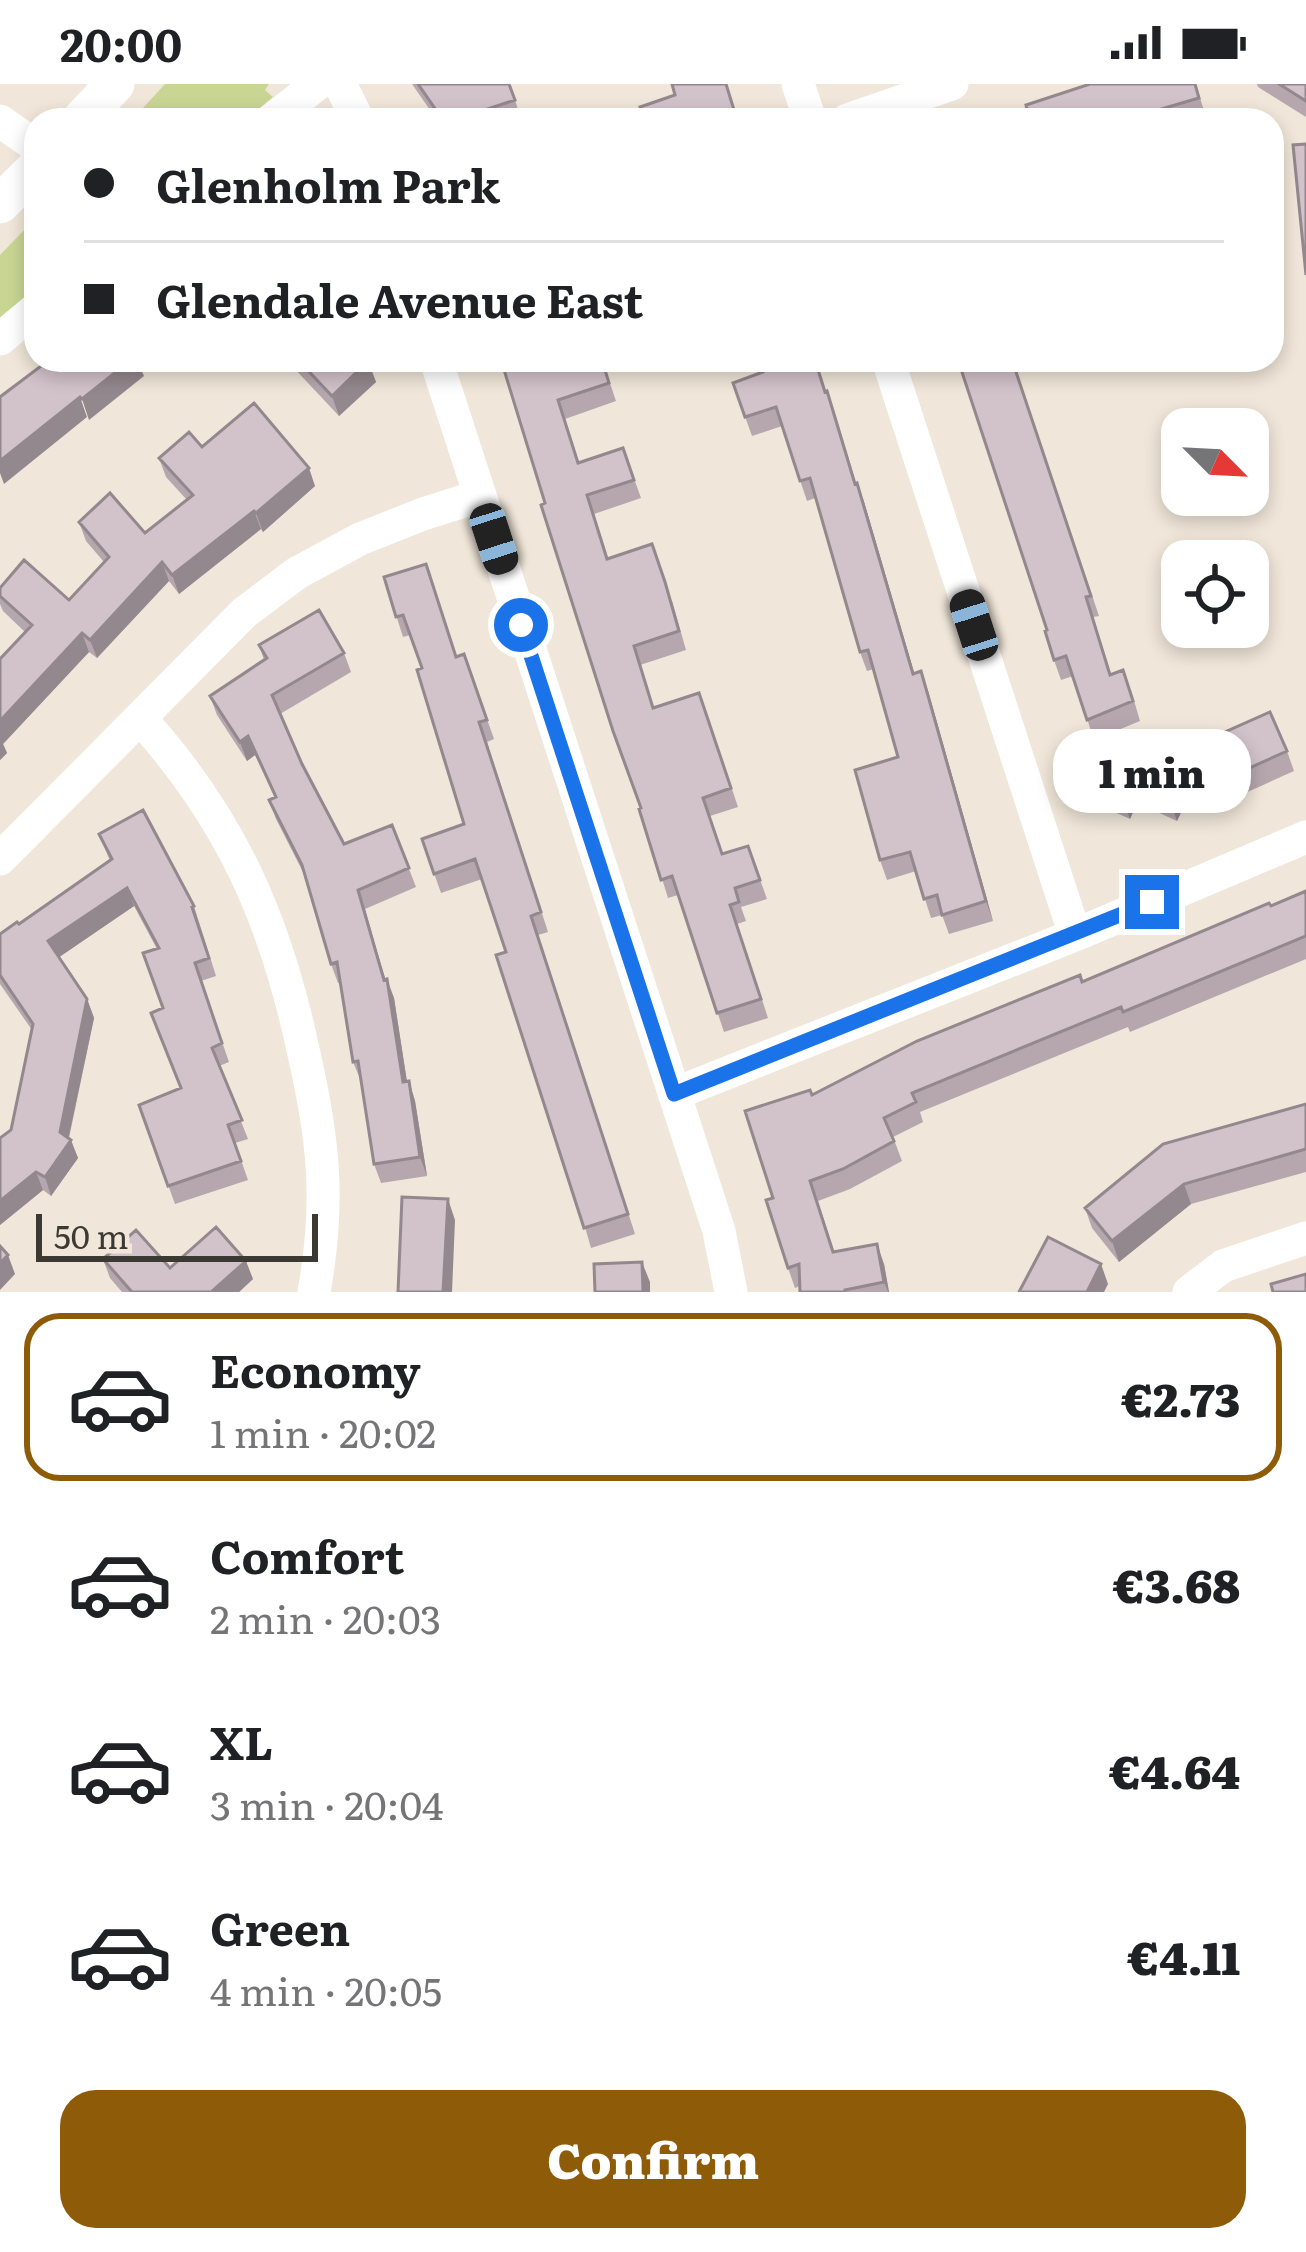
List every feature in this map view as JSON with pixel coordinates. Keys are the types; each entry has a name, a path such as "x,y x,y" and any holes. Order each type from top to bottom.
{"street":[{"path":"92,108 115,84"},
{"path":"287,108 317,84"},
{"path":"883,108 952,84"},
{"path":"0,204 24,180"},
{"path":"0,339 24,319"},
{"path":"440,372 719,1231 731,1292"},
{"path":"892,372 1076,934"},
{"path":"0,860 244,613 297,573 360,539 480,496"},
{"path":"140,718 200,792 248,873 290,988 320,1134 325,1186 314,1292"},
{"path":"674,1094 1306,837"},
{"path":"1189,1292 1223,1266 1306,1238"}],"green space":[{"path":"165,84 269,84 265,90 273,97 260,108 143,108"},
{"path":"24,230 24,303 0,323 0,255"}],"building":[{"path":"418,84 509,84 515,100 490,108 435,108"},
{"path":"672,84 726,84 733,108 640,108 675,95"},
{"path":"1090,84 1195,84 1199,98 1165,108 1026,105"},
{"path":"1279,84 1306,84 1306,101"},
{"path":"1306,144 1306,275 1293,145"},
{"path":"33,372 116,372 0,461 0,397"},
{"path":"309,372 357,372 332,396"},
{"path":"505,372 606,372 609,383 558,400 578,463 623,448 634,480 587,495 607,559 652,544 679,631 634,646 653,708 699,693 731,788 703,798 722,854 748,846 760,880 735,888 739,902 730,905 761,999 717,1013 672,876 661,880 541,505 545,503"},
{"path":"763,372 819,372 913,674 921,671 986,901 942,915 937,895 924,899 910,852 880,860 855,770 898,757 868,650 860,652 810,478 800,481 776,407 745,417 733,383"},
{"path":"962,372 1016,372 1091,596 1086,597 1110,675 1123,670 1133,701 1087,720 1066,656 1054,660"},
{"path":"254,403 309,468 172,575 162,562 90,640 82,633 0,721 0,659 32,625 0,596 0,588 24,560 69,600 109,557 79,522 110,493 145,533 193,495 159,458 189,432 202,447"},
{"path":"426,564 456,657 464,654 487,720 479,722 541,912 531,916 628,1214 584,1228 496,955 506,952 475,859 434,874 422,839 464,824 417,670 422,668 403,615 396,617 384,577"},
{"path":"319,610 344,653 272,695 344,844 392,825 409,868 358,890 387,979 420,1157 374,1164 337,962 331,964 302,865 269,800 276,797 248,736 240,742 210,696 267,658 259,645"},
{"path":"1270,712 1287,751 1225,779 1207,740"},
{"path":"1116,737 1185,768 1170,800 1130,782 1123,799 1094,785"},
{"path":"143,810 194,906 209,958 195,963 222,1043 212,1048 242,1120 228,1125 241,1161 168,1186 139,1105 181,1088 151,1013 163,1008 143,953 159,948 127,888 48,941 87,999 60,1132 71,1140 45,1177 36,1172 0,1201 0,1138 11,1130 33,1024 0,975 0,934 112,859 99,834"},
{"path":"1306,891 1306,936 912,1093 916,1102 884,1118 894,1141 810,1181 833,1252 877,1244 884,1282 845,1292 800,1292 799,1264 788,1268 766,1200 773,1198 745,1111 810,1090 812,1095 917,1041 1080,975 1082,982"},
{"path":"1306,1104 1306,1149 1184,1184 1112,1241 1085,1208 1163,1144"},
{"path":"402,1197 448,1199 443,1292 398,1292"},
{"path":"216,1227 246,1261 211,1292 132,1292 103,1259 136,1230 170,1268"},
{"path":"1048,1237 1101,1264 1087,1292 1019,1292"},
{"path":"642,1262 643,1292 595,1292 594,1264"},
{"path":"1306,1274 1306,1292 1273,1292 1271,1284"}],"route":[{"path":"521,625 674,1094 1152,902"}]}
